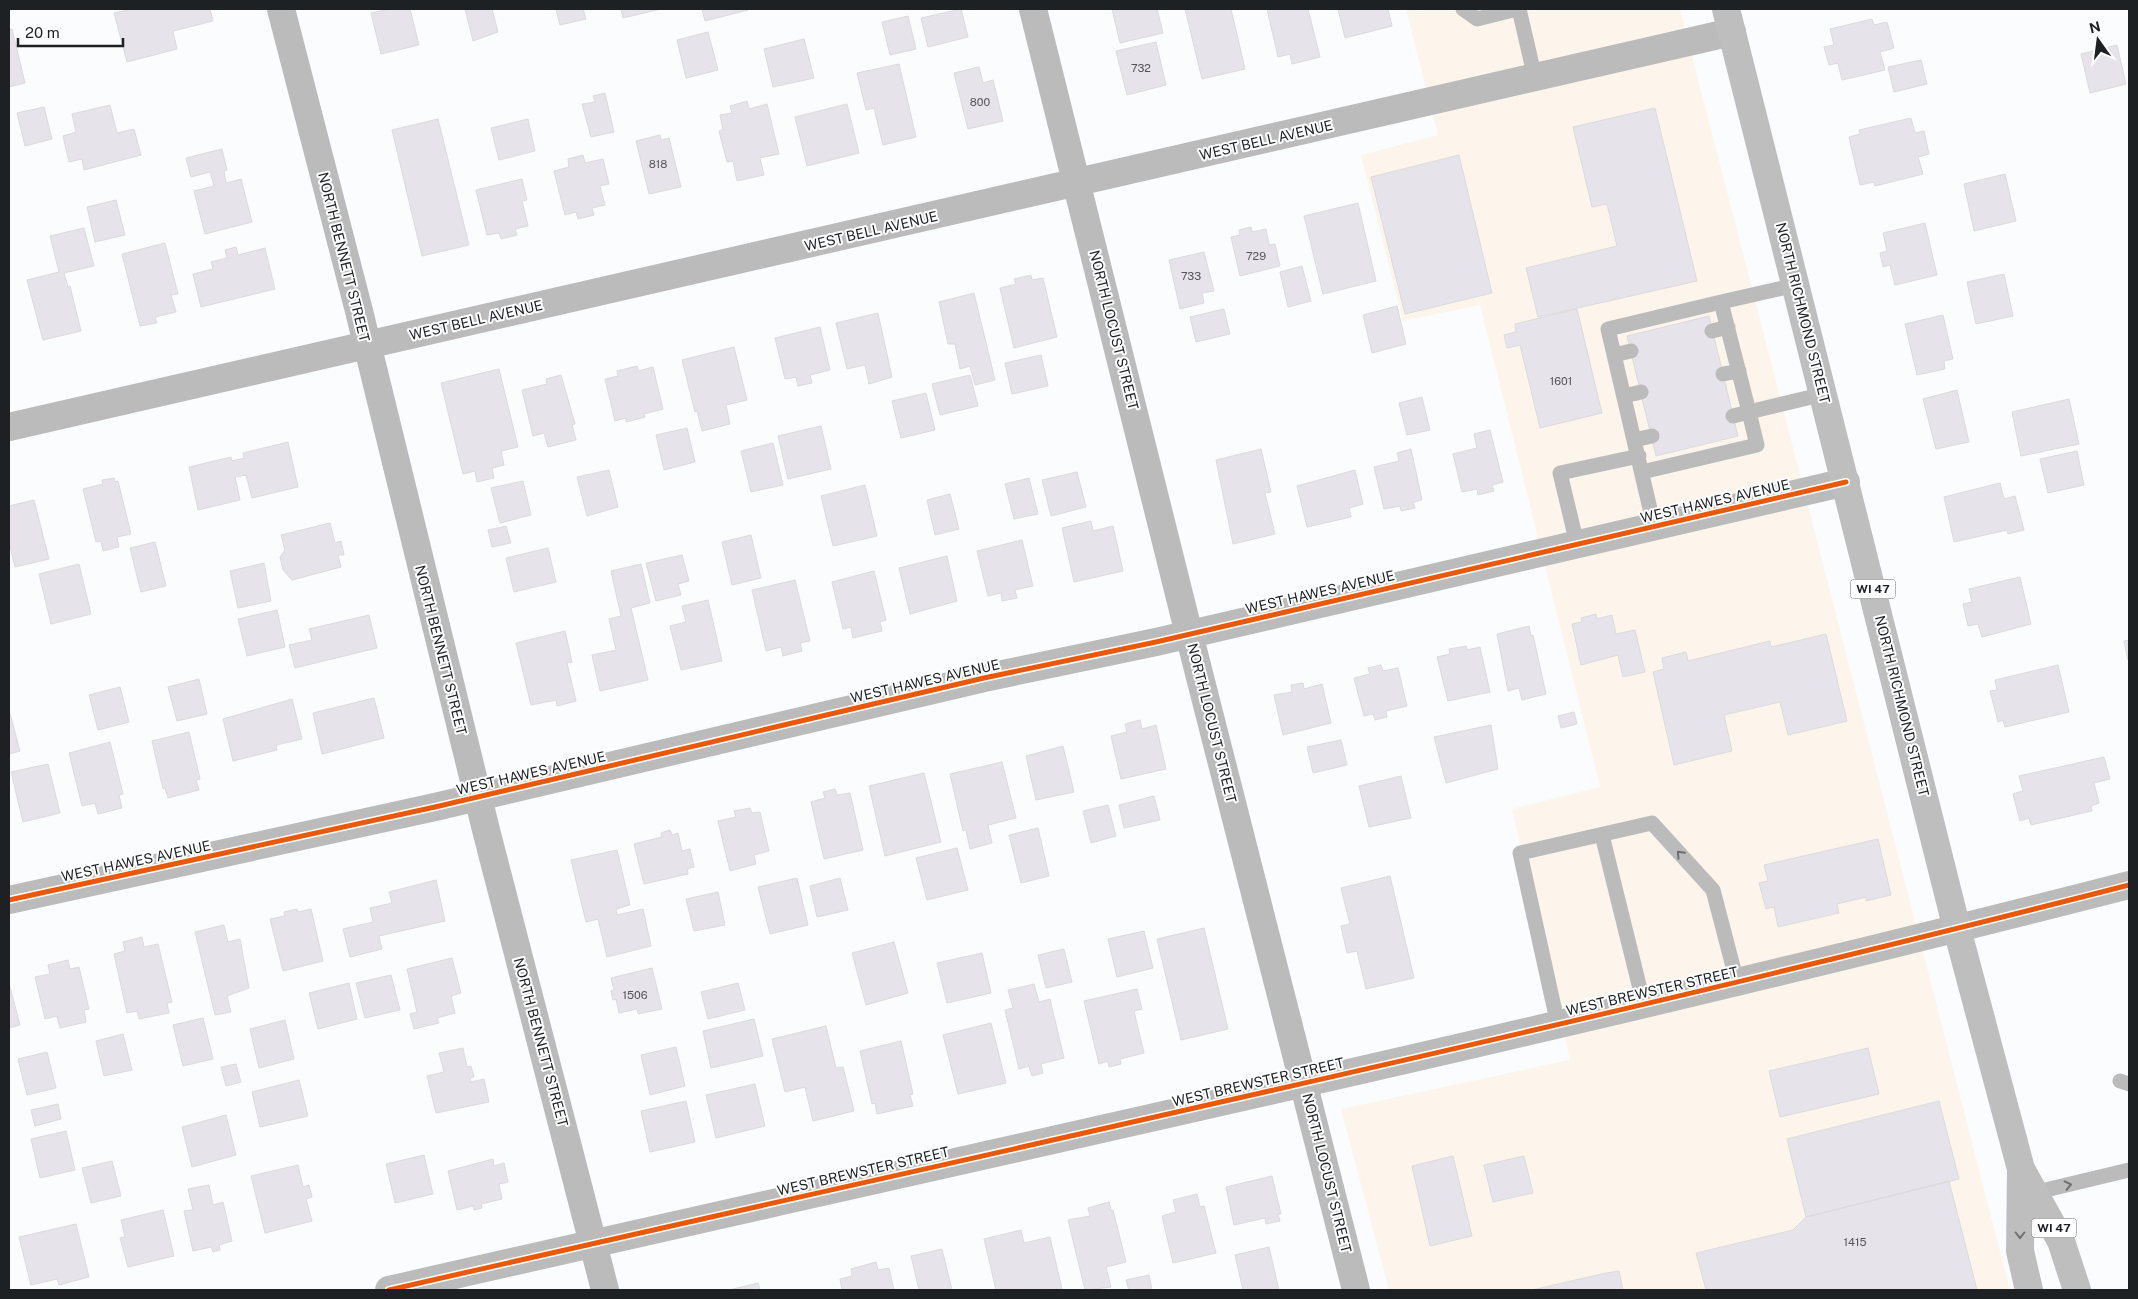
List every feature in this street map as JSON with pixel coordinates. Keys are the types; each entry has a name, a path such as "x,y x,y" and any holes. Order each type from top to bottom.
{"main road":[{"name":"NORTH RICHMOND STREET","path":"1729,21 1957,929 2025,1186 2062,1241 2076,1290"},
{"name":"NORTH RICHMOND STREET","path":"2025,1186 2020,1251 2029,1290"}],"street":[{"name":"NORTH BENNETT STREET","path":"281,9 367,346 478,797 606,1290"},
{"name":"NORTH LOCUST STREET","path":"1033,9 1189,634 1356,1290"},
{"name":"WEST BELL AVENUE","path":"9,427 1535,78 1729,21"},
{"name":"WEST HAWES AVENUE","path":"9,900 478,797 984,678 1189,634 1846,482"},
{"name":"WEST BREWSTER STREET","path":"389,1290 1304,1084 1644,1005 2129,885"}],"lane":[{"path":"1462,9 1476,19 1518,9 1535,78"},
{"path":"1654,526 1608,329 1796,285"},
{"path":"1642,472 1757,444 1721,302"},
{"path":"1712,331 1728,328"},
{"path":"1614,355 1631,351"},
{"path":"1723,374 1739,371"},
{"path":"1624,396 1641,392"},
{"path":"1733,416 1824,394"},
{"path":"1634,440 1652,436"},
{"path":"1577,544 1560,473 1638,456"},
{"path":"1558,1025 1520,853 1652,824 1714,890 1737,982"},
{"path":"1602,835 1644,1005"},
{"path":"2025,1186 2129,1170"}],"shaded area":[{"path":"1406,9 1680,9 2010,1290 1389,1290 1341,1109 1570,1060 1512,809 1600,787 1480,305 1403,321 1361,155 1438,135"}],"building":[{"path":"133,9 210,9 213,21 173,31 177,49 127,62 114,13"},
{"path":"390,9 410,9 419,45 381,54 371,13"},
{"path":"465,9 492,9 498,32 473,41"},
{"path":"556,9 583,9 586,19 560,25"},
{"path":"621,9 661,9 623,18"},
{"path":"702,9 748,9 748,10 705,21"},
{"path":"961,9 968,37 928,47 921,18"},
{"path":"1112,9 1157,9 1163,33 1120,43"},
{"path":"1185,9 1231,9 1245,69 1202,79"},
{"path":"1267,9 1308,9 1320,57 1292,64 1290,54 1278,57"},
{"path":"1338,9 1388,9 1392,26 1345,38"},
{"path":"908,16 916,49 890,55 882,22"},
{"path":"1872,19 1874,25 1887,22 1894,48 1880,52 1885,70 1842,80 1838,63 1829,65 1824,47 1834,45 1830,29"},
{"path":"9,29 12,29 25,83 9,87"},
{"path":"708,32 718,70 686,78 677,40"},
{"path":"804,39 814,78 773,87 764,49"},
{"path":"1156,42 1166,85 1127,95 1116,51"},
{"path":"2117,45 2126,84 2090,93 2081,54"},
{"path":"1921,60 1927,84 1894,92 1888,67"},
{"path":"899,64 916,137 883,145 874,108 866,110 857,73"},
{"path":"979,67 983,83 993,80 1003,121 968,129 954,73"},
{"path":"605,93 614,132 591,137 582,104 595,102 593,96"},
{"path":"747,101 749,109 767,104 779,154 760,158 764,175 737,181 733,161 727,162 719,131 723,130 720,115 732,113 730,106"},
{"path":"847,104 859,153 807,166 795,117"},
{"path":"110,105 117,133 134,129 141,155 84,170 82,159 69,162 63,136 76,132 72,114"},
{"path":"44,107 52,139 25,146 17,113"},
{"path":"1655,108 1697,281 1538,317 1526,268 1617,246 1607,204 1592,207 1573,127"},
{"path":"1911,118 1915,133 1924,131 1929,154 1918,157 1923,174 1875,186 1874,182 1860,185 1849,137 1860,134 1859,130"},
{"path":"438,119 469,245 422,256 392,130"},
{"path":"528,119 535,151 499,160 491,128"},
{"path":"660,135 661,140 669,138 681,187 649,194 636,141"},
{"path":"222,149 227,170 224,171 226,183 241,179 252,222 205,234 194,191 214,186 210,172 191,177 186,158"},
{"path":"583,155 585,163 603,159 609,184 600,186 605,205 592,208 594,215 578,219 576,212 565,215 554,171 569,167 568,159"},
{"path":"1459,155 1492,293 1405,314 1371,177"},
{"path":"2005,174 2016,221 1974,231 1964,184"},
{"path":"522,179 527,200 522,201 528,226 515,229 517,235 501,239 499,233 487,235 476,190"},
{"path":"116,200 125,235 95,242 87,207"},
{"path":"1358,203 1376,281 1323,294 1304,216"},
{"path":"1925,223 1937,275 1895,285 1890,265 1883,267 1880,253 1887,251 1883,233"},
{"path":"1251,227 1252,232 1266,229 1269,245 1275,244 1280,266 1240,276 1231,237 1240,235 1239,230"},
{"path":"84,228 94,266 64,273 68,287 70,286 81,331 43,340 27,280 59,272 50,236"},
{"path":"165,243 178,294 171,295 176,312 155,317 157,323 140,326 122,254"},
{"path":"236,247 238,255 265,248 275,289 201,307 193,274 213,269 211,262 227,258 225,250"},
{"path":"1204,252 1214,291 1202,293 1204,303 1180,309 1169,260"},
{"path":"1302,266 1311,301 1288,307 1280,272"},
{"path":"2004,274 2013,316 1976,324 1967,282"},
{"path":"1031,275 1032,280 1043,278 1057,337 1014,348 1000,288 1016,284 1014,279"},
{"path":"974,293 995,380 975,385 970,366 960,369 955,344 948,344 939,302"},
{"path":"1397,306 1406,344 1372,353 1363,315"},
{"path":"1224,309 1230,334 1196,342 1190,317"},
{"path":"1577,309 1602,413 1540,428 1520,345 1507,348 1504,335 1516,332 1515,324"},
{"path":"878,313 892,377 869,384 865,365 847,369 836,323"},
{"path":"1943,315 1953,359 1944,361 1945,369 1917,375 1905,324"},
{"path":"1709,316 1738,436 1656,456 1627,336"},
{"path":"820,327 830,370 810,375 812,383 798,386 796,377 785,379 775,338"},
{"path":"734,347 747,400 726,405 730,424 702,431 697,411 695,412 682,360"},
{"path":"1041,355 1048,386 1012,394 1005,363"},
{"path":"637,366 638,371 653,367 663,409 644,414 645,417 626,422 626,418 615,421 605,379 618,376 617,371"},
{"path":"499,369 518,447 501,451 504,465 492,468 494,478 477,482 475,471 463,474 441,383"},
{"path":"561,375 575,424 572,425 576,440 548,447 544,433 533,436 522,390 547,384 546,379"},
{"path":"970,375 978,406 940,415 932,384"},
{"path":"1957,390 1969,442 1936,449 1923,399"},
{"path":"926,393 935,430 901,438 892,401"},
{"path":"1422,397 1430,430 1407,435 1399,403"},
{"path":"2069,399 2079,444 2021,456 2012,412"},
{"path":"821,426 831,469 788,479 778,436"},
{"path":"687,428 695,462 664,470 656,435"},
{"path":"1490,430 1503,482 1492,485 1494,491 1478,495 1477,489 1462,492 1453,454 1477,448 1474,434"},
{"path":"288,442 298,487 252,498 246,475 235,477 240,500 198,510 189,467 231,457 232,461 244,458 243,453"},
{"path":"773,443 783,485 751,492 741,451"},
{"path":"1261,449 1271,492 1265,493 1275,534 1233,544 1216,460"},
{"path":"1411,449 1422,500 1413,502 1415,508 1401,511 1400,506 1384,509 1374,467 1399,461 1397,453"},
{"path":"2077,451 2084,485 2048,493 2040,459"},
{"path":"609,470 618,507 587,516 577,477"},
{"path":"1355,470 1363,504 1349,508 1351,517 1307,527 1297,486"},
{"path":"1077,472 1086,507 1051,516 1042,480"},
{"path":"114,478 115,482 118,481 131,534 117,537 119,547 103,551 101,541 96,542 83,489 103,484 102,480"},
{"path":"1029,478 1038,514 1014,519 1005,484"},
{"path":"523,481 531,515 500,523 491,488"},
{"path":"2000,483 2004,499 2015,496 2024,530 2008,534 2007,530 1954,542 1944,497"},
{"path":"865,485 877,536 833,546 821,496"},
{"path":"950,494 959,529 935,535 927,500"},
{"path":"34,500 49,559 15,567 9,542 9,506"},
{"path":"1091,521 1093,531 1113,526 1123,571 1074,582 1062,528"},
{"path":"330,523 335,543 341,541 344,555 338,555 341,567 292,580 283,570 280,557 285,550 281,535"},
{"path":"506,526 511,543 492,547 488,530"},
{"path":"751,535 761,578 732,585 722,542"},
{"path":"1022,540 1033,586 1015,590 1017,598 1002,601 1001,593 988,596 977,551"},
{"path":"155,542 166,586 141,592 130,548"},
{"path":"548,548 556,582 514,592 506,558"},
{"path":"682,555 689,581 678,584 681,595 656,601 646,563"},
{"path":"947,556 957,601 910,614 899,568"},
{"path":"264,563 271,601 238,608 230,571"},
{"path":"79,564 91,614 51,624 39,574"},
{"path":"641,564 650,603 631,608 648,680 600,691 592,655 616,650 609,619 621,616 611,571"},
{"path":"874,571 886,620 880,622 882,631 853,638 851,627 843,629 832,582"},
{"path":"2020,577 2031,624 1982,637 1978,624 1968,626 1963,604 1972,602 1969,589"},
{"path":"795,580 810,641 800,643 802,651 783,656 781,647 766,651 752,590"},
{"path":"708,600 722,661 681,670 670,626 686,622 682,606"},
{"path":"277,610 285,647 247,656 238,619"},
{"path":"1596,614 1597,619 1612,615 1616,634 1635,630 1645,672 1623,677 1618,655 1581,665 1572,624 1582,622 1581,618"},
{"path":"369,615 377,648 295,668 289,645 312,640 309,629"},
{"path":"1529,626 1531,636 1533,635 1546,694 1522,700 1519,688 1508,691 1497,634"},
{"path":"565,631 572,662 567,663 576,701 557,706 556,700 531,705 516,643"},
{"path":"1826,634 1847,721 1788,735 1780,702 1724,715 1732,751 1674,765 1653,672 1664,669 1662,658 1686,652 1688,661 1770,641 1771,647"},
{"path":"2129,640 2129,660 2128,660 2124,641"},
{"path":"1466,646 1467,650 1480,647 1490,692 1448,701 1437,657 1450,654 1449,649"},
{"path":"1381,665 1383,671 1398,668 1407,706 1386,711 1387,717 1375,720 1373,714 1364,716 1354,678 1370,674 1368,668"},
{"path":"2058,665 2069,712 2005,727 2003,720 1998,722 1990,691 1997,690 1995,680"},
{"path":"199,679 207,714 177,721 168,687"},
{"path":"1303,683 1304,689 1322,684 1331,723 1283,735 1274,695 1292,692 1291,685"},
{"path":"120,687 129,722 98,730 89,695"},
{"path":"374,698 384,738 322,754 313,713"},
{"path":"292,699 302,739 276,745 277,750 233,761 223,719"},
{"path":"9,710 20,751 9,754"},
{"path":"1574,712 1577,724 1561,728 1558,716"},
{"path":"1140,720 1142,729 1156,725 1166,769 1121,779 1111,736 1127,732 1125,724"},
{"path":"1491,725 1498,769 1446,783 1434,737"},
{"path":"189,732 200,779 196,780 199,790 168,798 165,788 163,789 152,741"},
{"path":"1341,740 1347,765 1313,773 1307,747"},
{"path":"110,742 123,794 119,795 122,808 98,814 95,803 82,806 69,753"},
{"path":"1063,746 1074,792 1036,800 1026,756"},
{"path":"2104,757 2110,779 2094,783 2099,803 2091,806 2092,811 2031,825 2029,818 2020,821 2013,794 2023,791 2019,776"},
{"path":"1002,762 1016,818 988,825 992,843 970,849 966,830 963,831 950,774"},
{"path":"48,764 60,813 23,822 11,772"},
{"path":"924,773 941,842 885,856 869,786"},
{"path":"1401,776 1411,818 1369,827 1359,786"},
{"path":"835,789 837,795 850,793 863,850 824,859 811,802 825,798 823,792"},
{"path":"1154,796 1160,820 1124,828 1119,805"},
{"path":"1108,805 1116,836 1091,843 1083,811"},
{"path":"750,808 752,813 760,812 769,851 754,855 756,864 730,871 718,821 736,817 734,811"},
{"path":"1038,828 1049,876 1021,883 1009,835"},
{"path":"670,830 672,835 678,833 682,851 690,849 694,867 687,869 688,874 644,884 634,844 662,837 661,833"},
{"path":"1878,839 1891,895 1866,901 1866,897 1837,904 1839,913 1778,927 1774,907 1766,909 1759,883 1768,881 1764,865"},
{"path":"957,848 968,890 927,900 916,858"},
{"path":"617,850 630,905 616,909 617,915 643,909 651,946 607,957 598,919 586,922 571,860"},
{"path":"1390,876 1414,978 1366,989 1357,951 1347,953 1341,926 1350,924 1341,888"},
{"path":"797,878 808,925 770,934 758,887"},
{"path":"840,878 848,910 817,917 810,886"},
{"path":"436,880 445,921 379,936 382,949 350,957 343,929 373,922 370,908 392,903 389,892"},
{"path":"718,892 725,925 694,931 686,899"},
{"path":"297,909 298,912 311,909 323,961 283,971 270,919 285,916 284,912"},
{"path":"224,925 228,942 240,939 249,988 227,996 231,1012 215,1015 195,932"},
{"path":"1204,928 1228,1029 1181,1040 1157,939"},
{"path":"1144,931 1153,968 1117,977 1108,939"},
{"path":"142,937 144,947 158,944 172,1002 167,1003 169,1013 139,1019 137,1011 127,1013 114,954 125,951 123,942"},
{"path":"894,942 908,993 866,1005 852,953"},
{"path":"1064,949 1072,982 1046,988 1038,955"},
{"path":"982,953 991,993 947,1003 937,963"},
{"path":"452,958 461,993 451,996 455,1013 437,1018 439,1023 414,1029 410,1014 417,1012 407,969"},
{"path":"68,960 70,969 79,967 89,1009 84,1010 86,1022 60,1028 57,1016 45,1019 35,977 50,974 48,965"},
{"path":"652,968 662,1009 638,1014 637,1009 619,1013 616,999 613,1000 611,991 614,990 611,978"},
{"path":"391,975 400,1010 365,1018 356,983"},
{"path":"9,983 20,1025 9,1028"},
{"path":"349,983 357,1019 318,1029 309,993"},
{"path":"738,983 745,1010 708,1019 701,992"},
{"path":"1034,984 1039,1002 1050,999 1064,1058 1041,1064 1043,1073 1032,1076 1029,1066 1019,1069 1005,1010 1013,1008 1008,990"},
{"path":"1137,989 1142,1009 1134,1011 1144,1053 1120,1059 1121,1064 1109,1067 1108,1061 1099,1064 1084,1001"},
{"path":"203,1018 213,1059 183,1066 173,1025"},
{"path":"754,1019 763,1056 711,1068 703,1031"},
{"path":"285,1020 294,1059 259,1068 250,1029"},
{"path":"991,1023 1006,1083 958,1094 943,1035"},
{"path":"826,1026 836,1068 843,1067 854,1111 813,1121 805,1087 785,1092 772,1039"},
{"path":"123,1034 132,1070 104,1076 96,1041"},
{"path":"901,1041 913,1094 910,1095 913,1106 877,1114 875,1103 872,1104 860,1051"},
{"path":"676,1047 685,1086 650,1095 641,1055"},
{"path":"463,1048 467,1067 471,1066 474,1077 470,1078 471,1082 484,1079 489,1102 436,1113 427,1076 444,1072 439,1053"},
{"path":"1868,1048 1879,1094 1780,1117 1769,1071"},
{"path":"47,1052 56,1088 27,1095 18,1059"},
{"path":"236,1064 241,1082 226,1086 221,1067"},
{"path":"299,1080 308,1116 260,1127 252,1092"},
{"path":"755,1084 765,1126 716,1138 706,1095"},
{"path":"686,1101 695,1142 650,1152 641,1111"},
{"path":"1939,1101 1959,1179 1806,1217 1787,1139"},
{"path":"58,1104 61,1119 35,1126 31,1110"},
{"path":"226,1115 236,1155 192,1167 182,1127"},
{"path":"66,1131 75,1170 40,1178 31,1139"},
{"path":"424,1155 433,1194 395,1203 386,1164"},
{"path":"1453,1156 1472,1236 1430,1246 1412,1166"},
{"path":"1524,1156 1533,1193 1493,1202 1484,1165"},
{"path":"493,1159 494,1166 504,1163 508,1182 499,1184 502,1199 481,1204 482,1208 474,1210 473,1206 457,1210 448,1171"},
{"path":"112,1161 121,1196 91,1203 82,1168"},
{"path":"298,1165 303,1187 309,1185 312,1197 306,1199 312,1221 265,1233 251,1176"},
{"path":"1272,1176 1281,1214 1278,1214 1280,1221 1266,1224 1265,1218 1234,1225 1226,1187"},
{"path":"1949,1181 1977,1290 1706,1290 1696,1253 1793,1230 1806,1217"},
{"path":"209,1185 213,1205 223,1202 232,1241 219,1245 220,1250 213,1252 211,1247 193,1251 184,1211 193,1210 188,1189"},
{"path":"1197,1194 1200,1207 1204,1206 1216,1253 1173,1263 1162,1216 1176,1212 1173,1200"},
{"path":"1109,1202 1111,1210 1113,1210 1126,1262 1106,1267 1111,1287 1085,1290 1068,1220 1090,1216 1088,1208"},
{"path":"163,1210 174,1256 128,1267 120,1238 125,1237 121,1220"},
{"path":"76,1224 89,1277 59,1285 57,1279 31,1285 19,1237"},
{"path":"1021,1230 1024,1243 1050,1237 1062,1289 996,1290 984,1239"},
{"path":"1269,1247 1279,1290 1243,1290 1235,1255"},
{"path":"942,1249 952,1290 919,1290 911,1256"},
{"path":"876,1262 878,1270 889,1268 894,1290 842,1290 840,1279 852,1276 851,1269"},
{"path":"1619,1271 1623,1290 1532,1290 1606,1273"},
{"path":"1149,1275 1152,1290 1129,1290 1126,1280"},
{"path":"758,1283 760,1290 729,1290"}],"cycle path":[{"path":"9,900 435,807 984,678 1156,642 1846,482"},
{"path":"389,1290 1478,1043 1695,992 2129,885"}]}
